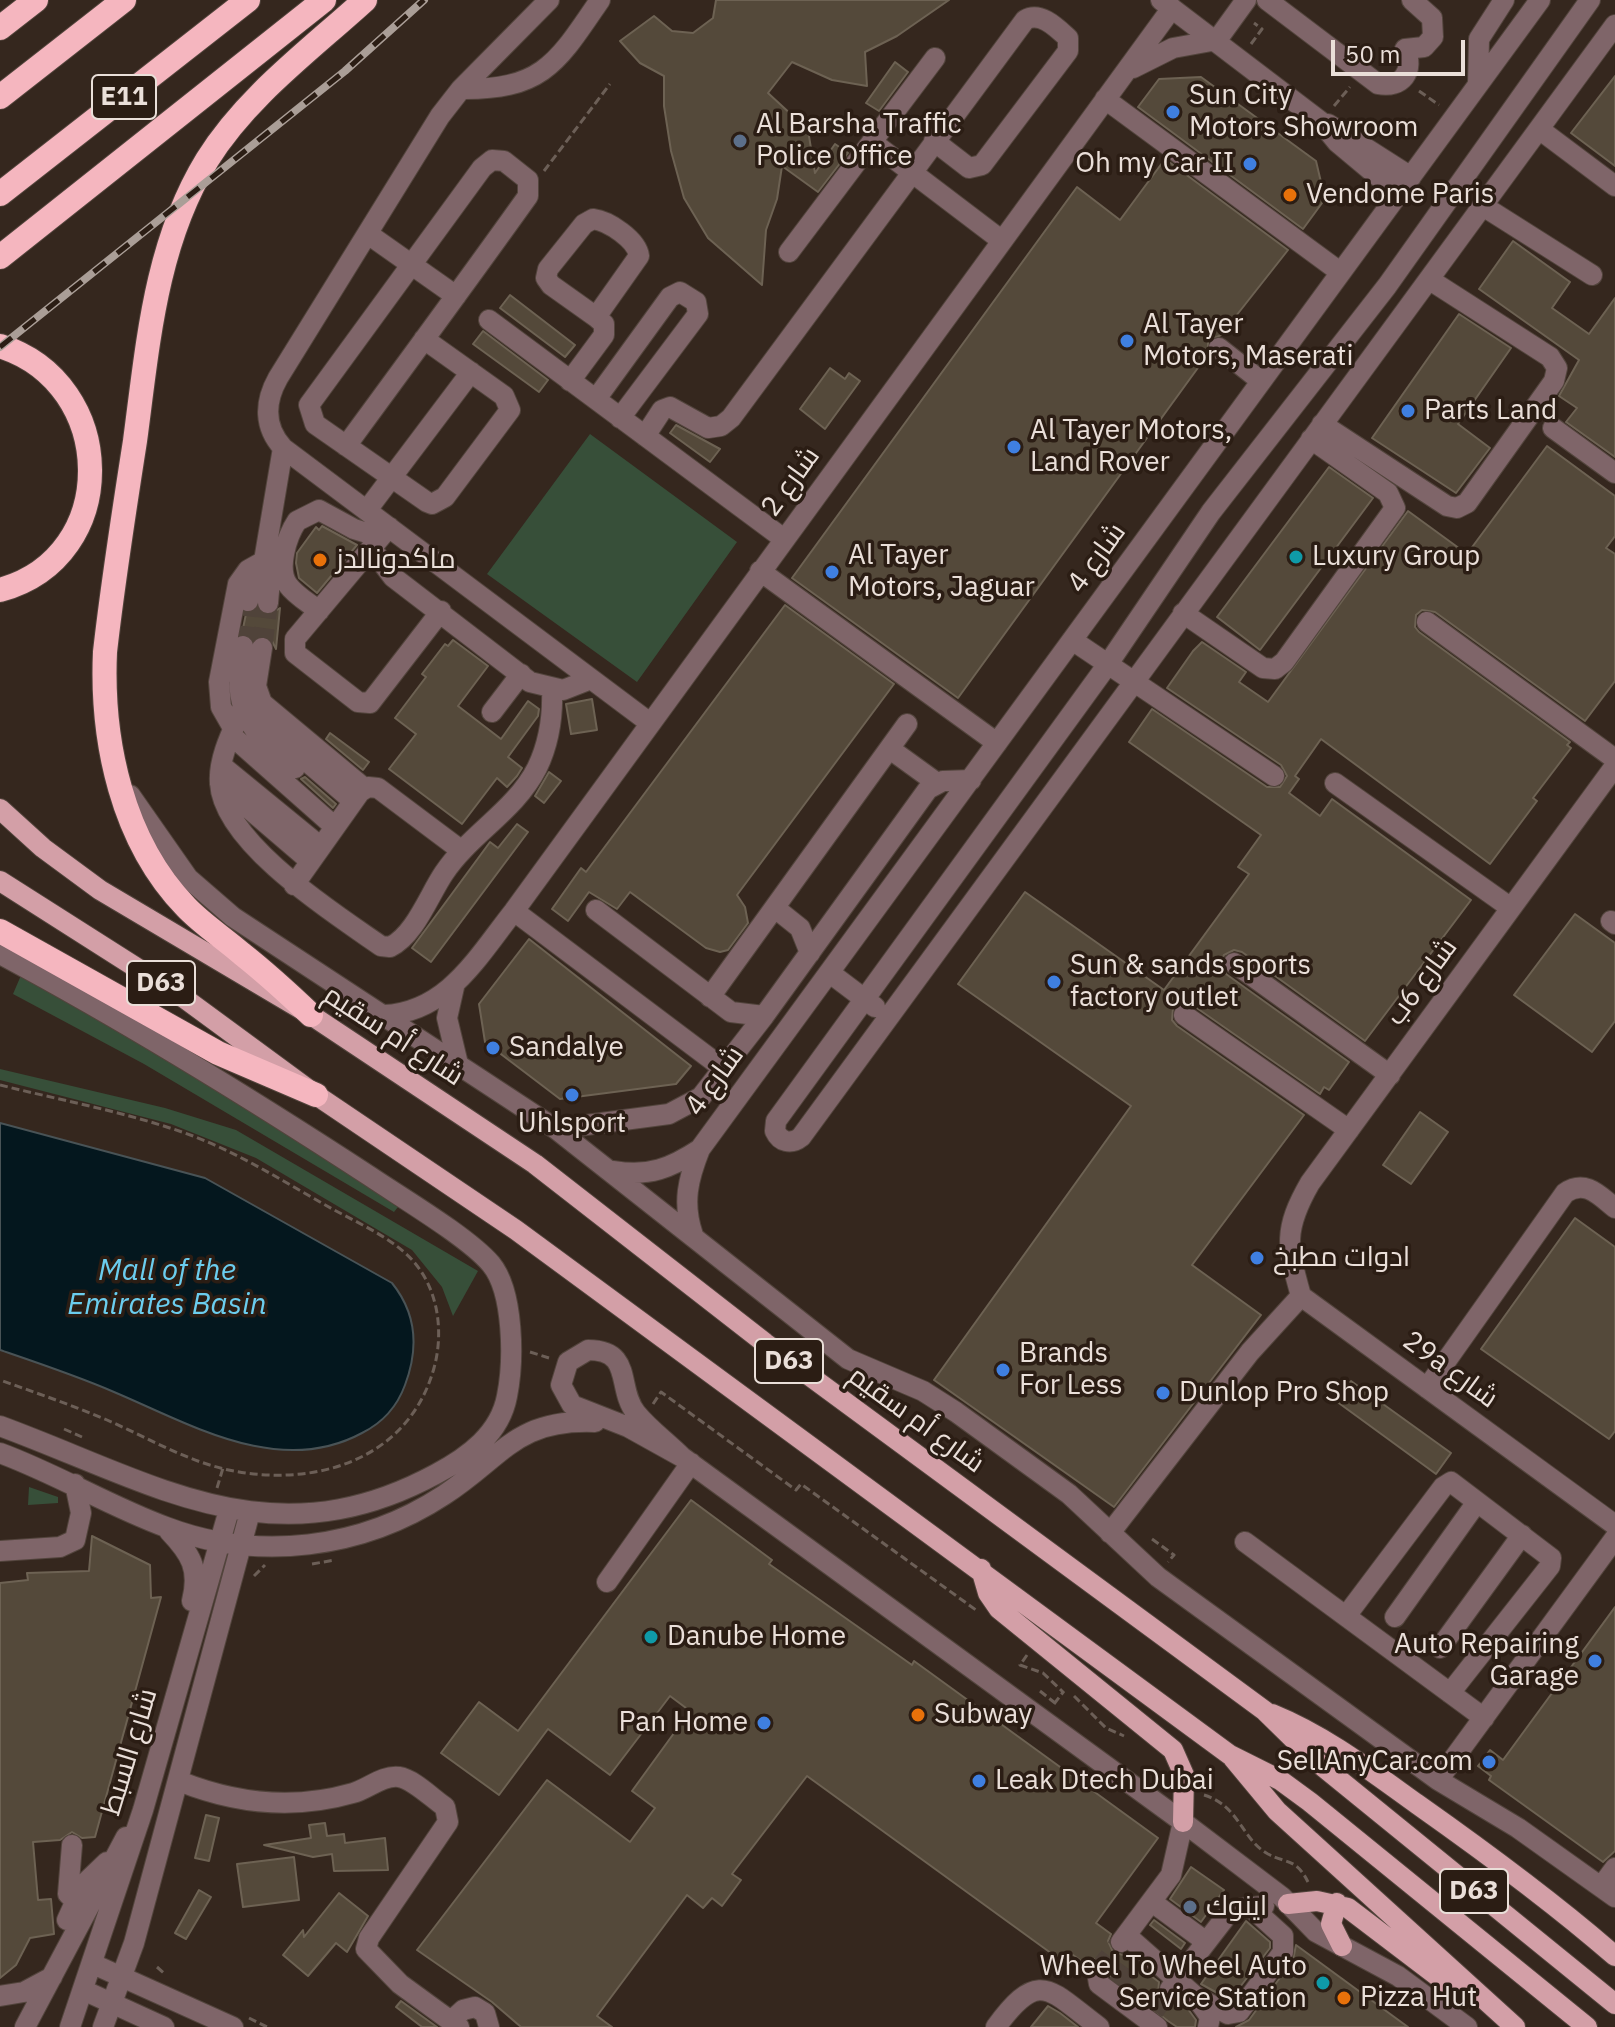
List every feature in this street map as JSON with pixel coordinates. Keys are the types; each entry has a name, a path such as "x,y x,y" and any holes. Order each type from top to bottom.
{"highway":[{"path":"0,28 36,0"},
{"name":"E11","path":"0,97 124,0"},
{"name":"E11","path":"0,194 248,0"},
{"path":"0,257 324,0"},
{"path":"311,1015 186,908 144,848 115,765 105,703 105,652 154,305 173,229 208,159 231,127 257,98 365,0"},
{"path":"0,346 33,361 68,394 83,425 91,460 85,507 63,548 27,579 0,590"},
{"path":"0,931 218,1053 316,1095"}],"main road":[{"name":"شارع أم سقيم","path":"0,809 43,848 100,890 311,1015 586,1201 765,1343 1265,1711 1335,1776 1615,2004"},
{"name":"D63","path":"0,881 184,998 316,1095 516,1230 1230,1755 1280,1780 1587,2027"},
{"path":"981,1569 988,1593 999,1609 1173,1750 1184,1775 1183,1822"},
{"path":"1265,1711 1312,1732 1351,1756 1505,1866 1615,1956"},
{"path":"1230,1755 1277,1811 1515,2027"},
{"path":"1288,1904 1327,1902 1358,1913 1460,1993 1498,2011"},
{"path":"1327,1902 1331,1924 1342,1946"}],"street":[{"path":"549,0 461,89 271,391 268,418 283,448 367,510 393,577 521,674 552,690 573,688 591,679"},
{"path":"461,89 499,90 543,71 566,50 600,0"},
{"path":"1267,0 1378,84 1395,84 1402,80 1410,65 1405,49 1424,47 1435,31 1428,12 1412,0"},
{"path":"1478,84 1479,39 1504,0"},
{"name":"شارع 4","path":"693,1235 688,1220 686,1189 700,1149 1540,0"},
{"path":"1590,0 1387,286 1211,512 1108,664 776,1121 775,1131 781,1140 791,1142 801,1137 1615,25"},
{"path":"1167,4 1320,121 1345,132 1404,185"},
{"name":"شارع 2","path":"384,1015 421,1008 454,987 514,911 1121,78 1167,4"},
{"path":"1121,78 1159,53 1217,40 1242,6"},
{"path":"645,436 662,410 670,407 708,428 726,423 934,141 1025,20 1033,15 1041,17 1068,38 1068,51 979,167 969,168 934,141"},
{"path":"789,252 935,58"},
{"path":"1105,99 1340,272"},
{"path":"1539,129 1615,186"},
{"path":"872,142 1001,240"},
{"path":"346,446 528,196 528,180 504,161 486,163 309,405 315,424 346,446 392,477 427,502 441,501 509,415 508,400 424,339"},
{"path":"1483,206 1592,275"},
{"path":"570,381 604,335 604,324 546,278 548,269 584,224 593,219 604,222 639,251 637,261 596,317"},
{"path":"368,234 456,296"},
{"path":"1316,432 1447,506 1457,508 1467,503 1554,381 1557,368 1550,357 1430,280"},
{"path":"1387,286 1413,304"},
{"path":"596,399 670,297 680,292 696,302 698,314 620,418"},
{"path":"489,320 784,539"},
{"path":"1219,348 1261,381"},
{"path":"367,510 471,372"},
{"path":"1553,428 1615,473"},
{"path":"1183,613 1263,668 1275,669 1284,662 1395,508 1388,493 1316,432"},
{"path":"258,602 254,579 264,561 283,448"},
{"path":"319,611 289,587 283,574 286,546 297,521 319,510 354,529 380,537 591,679 650,723"},
{"path":"380,537 295,639 295,653 358,702 374,702 441,611"},
{"path":"264,561 248,570 238,584 219,682 230,817 294,885 381,946 395,945 462,851 510,804 536,769 550,731 552,690"},
{"path":"760,571 997,743"},
{"path":"1427,622 1615,759"},
{"path":"1072,640 1274,776"},
{"path":"252,647 256,686 262,703 337,824 248,723 239,672 252,647"},
{"path":"492,712 521,674"},
{"path":"226,752 243,707"},
{"path":"710,997 907,724"},
{"path":"890,749 937,783"},
{"path":"226,752 337,824"},
{"path":"226,752 337,824"},
{"path":"115,765 147,825 188,878 256,934 556,1129 848,1359 940,1401 1052,1481 1158,1577 1438,1780 1518,1828 1608,1892 1615,1868"},
{"name":"شارع 6ب","path":"1301,1296 1288,1238 1303,1196 1615,766"},
{"path":"556,1129 681,1110 701,1097 764,1016 928,789 937,783 971,780"},
{"path":"1335,783 1511,908"},
{"path":"294,885 337,824 378,788 462,851"},
{"path":"775,908 800,928 810,953"},
{"path":"596,910 735,1014 764,1016"},
{"path":"514,911 730,1061 758,1069"},
{"path":"0,954 131,1026 317,1142 422,1212 491,1264 503,1284 508,1306 509,1381 503,1410 479,1445 422,1482 372,1502 319,1513 250,1512 228,1502 161,1492 0,1426"},
{"path":"1234,963 1390,1075"},
{"path":"830,973 888,1017"},
{"name":"شارع 2","path":"454,987 448,1026 458,1064"},
{"path":"1184,1015 1349,1130"},
{"name":"شارع 4","path":"612,1171 637,1174 663,1170 700,1149"},
{"path":"1427,1388 1565,1193 1574,1187 1585,1187 1615,1208"},
{"path":"1110,1533 1250,1352 1301,1296"},
{"name":"29a شارع","path":"1301,1296 1615,1525"},
{"path":"687,1460 632,1407 617,1360 596,1350 573,1357 561,1377 567,1399 579,1410 628,1427 687,1460 1183,1822 1288,1904 1311,1928 1424,1993 1467,2027"},
{"path":"0,1453 75,1484 166,1528 244,1545 310,1545 381,1528 446,1494 510,1441 535,1428 581,1421 628,1427"},
{"path":"607,1582 687,1460"},
{"path":"1346,1616 1443,1487 1451,1482 1551,1558 1550,1566 1450,1693"},
{"path":"0,1551 60,1547 75,1540 81,1513 75,1484"},
{"name":"شارع السبط","path":"70,2027 143,1810 220,1542 228,1502"},
{"path":"1395,1617 1477,1502"},
{"name":"شارع السبط","path":"103,2027 123,1978 244,1545 250,1512"},
{"path":"166,1528 187,1550 196,1571 187,1622 190,1648"},
{"path":"1440,1648 1522,1535"},
{"path":"1438,1780 1615,1538"},
{"path":"1245,1542 1484,1718"},
{"path":"179,1781 239,1801 269,1804 345,1795 387,1777 402,1777 445,1807 448,1822 369,1938 366,1949 400,1984 455,2024 463,2010 475,2007 485,2013 489,2027"},
{"path":"30,2018 113,1857 143,1810"},
{"path":"1183,1822 1175,1868 1124,1938 1138,1955 1174,1984 1228,2014 1239,2012 1283,1952 1283,1936 1251,1907"},
{"path":"72,1845 68,1894 76,1902"},
{"path":"0,1996 24,1992 55,1971 63,1929 87,1880 113,1857"},
{"path":"1152,1902 1205,1941"},
{"path":"1174,1984 1228,1914 1251,1907 1288,1904"},
{"path":"93,1964 233,2027"},
{"path":"1097,1972 1099,1984 1114,1989 1153,2019"},
{"path":"83,1990 164,2027"},
{"path":"996,2027 1021,1995 1039,1990 1058,1997 1099,2027"},
{"path":"1195,1996 1210,2017 1208,2027"}],"path":[{"path":"1241,58 1262,29 1242,6"},
{"path":"1320,121 1364,73"},
{"path":"528,180 540,176 610,84"},
{"path":"0,1085 167,1127 219,1147 268,1172 405,1252 431,1288 439,1332 431,1378 418,1407 399,1431 375,1452 347,1466 304,1474 261,1474 197,1461 106,1420 0,1380"},
{"path":"525,1351 558,1360"},
{"path":"648,1410 661,1392 796,1490 801,1484 980,1613"},
{"path":"53,1425 80,1435 85,1441"},
{"path":"216,1491 228,1502"},
{"path":"1152,1539 1174,1555 1162,1572"},
{"path":"306,1563 327,1563 341,1557"},
{"path":"252,1581 257,1571 272,1562"},
{"path":"1031,1649 1020,1665 1043,1673 1063,1692"},
{"path":"1041,1719 1066,1688 1106,1728 1131,1739"},
{"path":"1040,1691 1055,1703"},
{"path":"1185,1789 1226,1805 1267,1854 1285,1858 1303,1872 1327,1902"}],"green space":[{"path":"590,434 737,542 637,682 487,574"},
{"path":"22,973 272,1123 398,1207 394,1212 144,1064 13,994"},
{"path":"0,1069 165,1108 236,1130 478,1271 453,1316 442,1287 412,1250 256,1158 171,1124 0,1080"},
{"path":"29,1487 58,1497 58,1503 28,1505"}],"water":[{"name":"Mall of the Emirates Basin","path":"0,1123 205,1178 392,1283 407,1307 414,1345 405,1385 393,1407 369,1429 331,1445 299,1450 267,1448 204,1431 86,1381 0,1350"}],"building":[{"name":"Al Barsha Traffic Police Office","path":"716,0 949,0 897,36 865,52 867,86 832,80 792,62 768,93 808,130 815,173 835,144 848,153 818,192 782,166 777,199 766,230 762,285 708,238 684,198 671,151 664,106 664,76 640,63 620,41 654,16 672,31 693,33 713,18"},
{"path":"895,62 908,72 879,111 866,103"},
{"path":"1615,76 1615,166 1571,133"},
{"path":"1201,77 1316,161 1325,199 1303,229 1138,107 1159,79"},
{"name":"Al Tayer Motors, Land Rover","path":"1165,159 1288,250 1221,335 1208,341 1208,354 958,698 792,578 1077,187 1120,220"},
{"path":"1513,241 1570,282 1552,308 1589,334 1615,298 1615,457 1566,422 1577,408 1559,396 1579,360 1479,289"},
{"path":"510,295 575,345 565,357 500,308"},
{"path":"1459,314 1511,348 1458,424 1490,448 1456,493 1372,438"},
{"path":"483,331 548,380 539,392 473,344"},
{"path":"830,368 845,379 849,373 860,381 825,429 800,409"},
{"path":"676,425 720,449 710,462 670,433"},
{"path":"1547,446 1615,496 1615,536 1606,548 1615,554 1615,681 1585,721 1435,612 1422,610 1416,615 1415,627 1419,632 1570,742 1567,745 1571,748 1533,798 1537,801 1490,864 1321,739 1295,776 1299,779 1289,793 1320,816 1332,799 1471,900 1365,1041 1242,952 1234,950 1224,955 1221,962 1226,974 1349,1062 1329,1090 1324,1087 1320,1094 1191,1004 1179,1003 1173,1008 1172,1020 1177,1026 1304,1115 1192,1265 1261,1315 1114,1507 934,1380 1131,1106 958,984 1025,892 1164,990 1249,874 1238,867 1261,835 1129,742 1152,709 1267,787 1280,787 1287,776 1281,765 1167,688 1193,651 1202,642 1246,672 1239,682 1268,702 1408,511 1467,554"},
{"name":"Luxury Group","path":"1329,467 1373,498 1260,650 1217,617"},
{"path":"322,526 357,545 317,593 299,578 296,563 297,553 316,527 319,530"},
{"path":"785,605 894,684 737,895 745,907 748,923 728,950 720,952 706,948 630,892 617,909 589,892 568,921 552,909 581,868 586,872"},
{"path":"280,608 276,649 270,637 253,639 242,633 246,614 257,610 268,616"},
{"path":"453,640 488,666 458,706 501,739 528,701 539,709 538,716 508,757 522,768 517,776 507,787 497,778 462,824 389,769 416,734 395,718 426,677 422,674 445,644 448,646"},
{"path":"592,699 597,730 571,734 566,704"},
{"path":"330,733 369,762 363,770 326,739"},
{"path":"549,772 561,781 544,803 535,796"},
{"path":"305,777 336,804 333,808 301,779"},
{"path":"517,824 528,832 431,962 412,948 490,842 498,848"},
{"path":"1575,914 1615,943 1615,1021 1592,1052 1514,995"},
{"path":"529,939 691,1066 676,1084 560,1099 485,1042 479,1004"},
{"path":"1420,1112 1448,1132 1411,1184 1383,1165"},
{"path":"1575,1218 1615,1247 1615,1431 1609,1439 1481,1349"},
{"path":"1351,1381 1451,1453 1436,1474 1336,1401"},
{"path":"691,1500 772,1560 769,1564 912,1665 914,1661 1158,1838 1096,1923 1111,1934 1108,1941 1113,1952 1123,1955 1159,1982 1158,1993 1162,1999 1169,2002 1178,1999 1185,2005 1196,2020 1195,2027 1177,2027 1168,2021 1111,1977 1102,1960 1094,1959 1087,1965 1073,1955 1066,1964 807,1776 732,1874 741,1880 722,1906 712,1898 703,1908 687,1895 597,2016 612,2027 521,2027 492,2002 417,1950 547,1780 630,1842 655,1808 632,1791 690,1711 670,1696 610,1775 548,1729 499,1795 441,1753 479,1702 518,1731"},
{"path":"92,1536 150,1565 151,1598 161,1597 95,1837 82,1838 72,1832 60,1840 33,1842 38,1900 51,1899 54,1934 30,1938 16,1965 0,1978 0,1583 28,1580 27,1573 89,1571"},
{"name":"Auto Repairing Garage","path":"1615,1607 1615,1851 1603,1862 1489,1780 1491,1776 1478,1766 1490,1750 1503,1760"},
{"path":"206,1815 219,1818 209,1861 195,1858"},
{"path":"325,1823 327,1836 344,1834 345,1843 385,1838 388,1870 334,1871 332,1854 313,1857 264,1845 311,1838 309,1825"},
{"path":"294,1857 299,1900 243,1907 237,1864"},
{"path":"1191,1867 1224,1890 1201,1922 1170,1899"},
{"path":"199,1890 211,1897 186,1939 175,1933"},
{"path":"339,1893 368,1916 347,1952 336,1943 308,1976 283,1955 303,1930 304,1937"},
{"path":"1154,1920 1185,1943 1181,1949 1150,1925"},
{"path":"1246,1921 1270,1942 1270,1948 1230,2000 1201,1984"},
{"name":"Wheel To Wheel Auto Service Station","path":"1296,1945 1408,2027 1236,2027 1249,2020 1293,1960"},
{"path":"401,2001 437,2027 422,2027 396,2007"},
{"path":"1048,2006 1060,2013 1078,2027 1031,2027"}],"tunnel":[{"path":"243,646 248,601"},
{"path":"262,648 268,603"},
{"path":"1097,1972 1121,1942"},
{"path":"1117,1985 1133,1962"},
{"path":"1154,2011 1170,1989"}],"railway":[{"path":"0,347 345,71 424,0"}],"place":[{"name":"Sun City Motors Showroom","path":"1173,112"},
{"name":"Al Barsha Traffic Police Office","path":"740,141"},
{"name":"Oh my Car II","path":"1250,164"},
{"name":"Vendome Paris","path":"1290,195"},
{"name":"Al Tayer Motors, Maserati","path":"1127,341"},
{"name":"Parts Land","path":"1408,411"},
{"name":"Al Tayer Motors, Land Rover","path":"1014,447"},
{"name":"Luxury Group","path":"1296,557"},
{"name":"ماكدونالدز","path":"320,560"},
{"name":"Al Tayer Motors, Jaguar","path":"832,572"},
{"name":"Sun & sands sports factory outlet","path":"1054,982"},
{"name":"Sandalye","path":"493,1048"},
{"name":"Uhlsport","path":"572,1095"},
{"name":"ادوات مطبخ","path":"1257,1258"},
{"name":"Brands For Less","path":"1003,1370"},
{"name":"Dunlop Pro Shop","path":"1163,1393"},
{"name":"Danube Home","path":"651,1637"},
{"name":"Auto Repairing Garage","path":"1595,1661"},
{"name":"Subway","path":"918,1715"},
{"name":"Pan Home","path":"764,1723"},
{"name":"SellAnyCar.com","path":"1489,1762"},
{"name":"Leak Dtech Dubai","path":"979,1781"},
{"name":"اينوك","path":"1190,1907"},
{"name":"Wheel To Wheel Auto Service Station","path":"1323,1983"},
{"name":"Pizza Hut","path":"1344,1998"}]}
